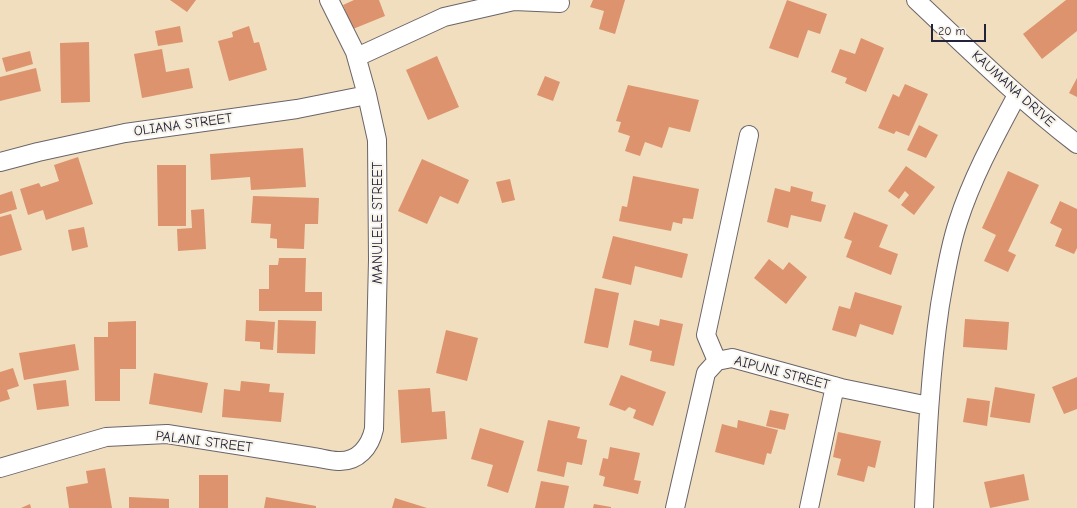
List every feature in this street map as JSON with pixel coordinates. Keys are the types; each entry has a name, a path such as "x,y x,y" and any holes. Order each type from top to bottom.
{"street":[{"name":"MANULELE STREET","path":"329,0 357,57 377,140 378,260 374,429 370,442 362,452"},
{"name":"KAUMANA DRIVE","path":"916,0 1017,95 1049,123 1077,144"},
{"path":"357,57 444,17 514,1 560,3"},
{"name":"OLIANA STREET","path":"0,162 125,133 297,109 367,95"},
{"path":"924,508 929,406 934,344 946,267 958,222 973,183 994,136 1017,95"},
{"path":"717,361 706,335 749,135"},
{"name":"AIPUNI STREET","path":"675,508 706,374 717,361 732,358 834,386 929,406"},
{"path":"809,508 834,386"},
{"name":"PALANI STREET","path":"0,468 106,437 167,434 314,456 337,461 351,460 362,452"}],"building":[{"path":"170,0 196,0 187,12"},
{"path":"354,0 379,0 385,16 353,29 343,5"},
{"path":"593,0 625,0 615,34 599,29 604,11 590,7"},
{"path":"787,0 827,14 820,34 808,30 798,58 769,48"},
{"path":"1066,0 1077,0 1077,31 1042,59 1023,34"},
{"path":"180,26 183,42 158,46 155,31"},
{"path":"249,26 254,43 259,42 267,70 229,81 218,41 233,37 232,32"},
{"path":"861,38 884,48 866,92 845,83 847,78 831,72 840,49 855,54"},
{"path":"89,42 90,102 61,103 60,43"},
{"path":"162,49 166,72 189,68 193,88 142,98 134,54"},
{"path":"30,51 33,64 6,72 2,58"},
{"path":"437,56 459,107 428,120 406,70"},
{"path":"36,68 41,91 0,101 0,77"},
{"path":"545,76 560,82 553,101 537,95"},
{"path":"1077,78 1077,97 1069,93"},
{"path":"905,84 928,94 909,136 896,131 894,134 878,128 893,94 899,97"},
{"path":"628,85 699,100 690,132 669,127 662,148 645,142 640,156 625,151 630,136 618,132 621,122 616,121"},
{"path":"919,125 938,135 926,158 907,150"},
{"path":"303,148 306,187 251,190 250,177 211,180 210,154"},
{"path":"78,157 93,204 46,220 43,210 28,215 20,189 39,183 41,187 59,181 54,165"},
{"path":"422,159 469,180 458,204 440,196 427,224 398,211"},
{"path":"157,165 186,165 186,226 158,226"},
{"path":"906,166 935,187 914,215 901,205 909,195 905,191 899,199 888,191"},
{"path":"1008,171 1039,185 1008,251 1016,255 1008,272 984,261 996,235 982,228"},
{"path":"633,176 699,189 693,219 683,218 682,224 673,222 671,231 619,221 622,206 627,207"},
{"path":"510,179 515,200 502,203 496,182"},
{"path":"791,186 813,192 811,201 826,205 821,222 791,215 788,228 767,222 775,188 790,192"},
{"path":"12,191 17,209 0,214 0,195"},
{"path":"253,196 319,198 318,224 305,224 304,249 277,248 277,239 270,238 271,224 251,223"},
{"path":"1060,201 1077,209 1077,248 1074,254 1055,246 1062,229 1050,223"},
{"path":"204,209 206,249 178,251 177,229 192,228 191,210"},
{"path":"854,212 888,225 879,247 898,254 891,275 846,257 852,241 844,238"},
{"path":"11,214 22,250 0,256 0,217"},
{"path":"84,227 88,247 72,251 68,230"},
{"path":"613,236 688,254 682,278 635,266 631,285 602,278"},
{"path":"279,258 306,258 305,292 322,292 322,311 259,311 259,289 269,289 269,265 278,265"},
{"path":"769,259 783,270 789,262 807,277 786,304 754,278"},
{"path":"595,288 619,293 608,348 584,343"},
{"path":"855,292 902,306 893,335 860,324 856,337 832,330 839,306 850,309"},
{"path":"660,319 683,324 674,366 650,361 652,351 629,345 634,320 659,326"},
{"path":"965,319 1009,322 1007,350 963,347"},
{"path":"246,320 275,322 273,350 260,349 260,342 245,341"},
{"path":"278,320 316,321 315,354 277,353"},
{"path":"136,321 136,369 120,369 120,401 95,401 94,337 108,337 108,322"},
{"path":"446,330 478,338 467,381 436,373"},
{"path":"75,344 79,370 24,380 19,353"},
{"path":"13,368 19,386 7,390 10,399 0,402 0,372"},
{"path":"154,373 208,383 202,413 149,404"},
{"path":"621,375 666,392 653,426 633,418 636,410 629,407 625,411 609,405"},
{"path":"1077,377 1077,409 1064,414 1052,387"},
{"path":"66,380 69,406 37,410 33,384"},
{"path":"241,381 270,384 269,392 284,393 281,422 222,417 224,389 240,391"},
{"path":"995,387 1035,394 1030,423 990,417"},
{"path":"430,388 432,412 445,411 447,439 401,443 398,390"},
{"path":"967,398 990,401 987,426 963,422"},
{"path":"770,410 789,414 785,430 766,426"},
{"path":"548,420 580,427 577,438 587,440 582,465 567,462 564,477 537,471"},
{"path":"738,420 778,430 771,454 767,453 764,465 715,452 722,424 737,428"},
{"path":"480,428 524,441 508,493 487,486 493,465 471,459"},
{"path":"838,432 881,441 875,468 868,466 864,482 837,475 841,459 833,457"},
{"path":"610,447 640,453 634,480 641,481 638,494 603,486 605,477 599,475 603,458 608,459"},
{"path":"105,468 112,508 69,508 66,487 88,483 86,471"},
{"path":"1024,474 1029,500 990,508 984,482"},
{"path":"199,475 228,475 228,508 199,508"},
{"path":"541,481 569,486 564,508 535,508"},
{"path":"129,497 169,499 169,508 129,508"},
{"path":"266,497 316,506 316,508 264,508"},
{"path":"395,498 427,508 392,508"},
{"path":"30,504 31,508 21,508"},
{"path":"594,504 611,507 611,508 593,508"}]}
